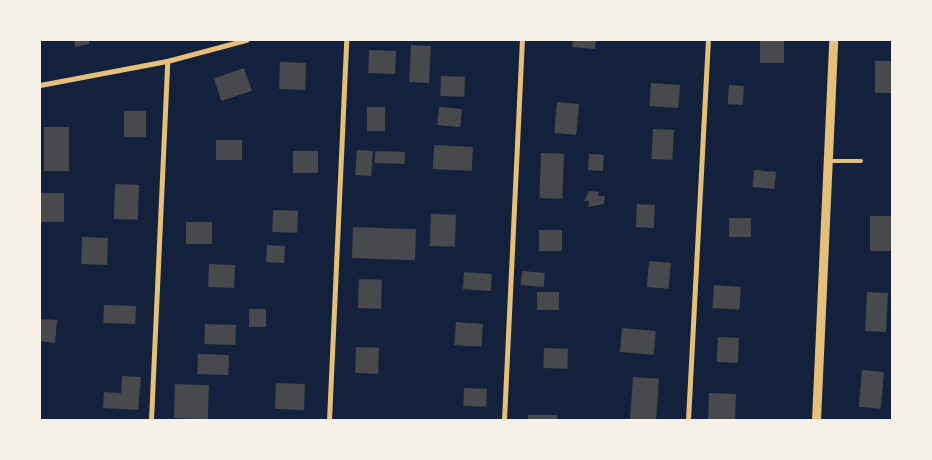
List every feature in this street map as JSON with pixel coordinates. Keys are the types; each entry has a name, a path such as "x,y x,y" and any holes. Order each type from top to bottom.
{"street":[{"path":"40,84 167,61 246,40"},
{"path":"329,420 346,40"},
{"path":"504,420 522,40"},
{"path":"688,420 708,40"},
{"path":"816,420 833,40"},
{"path":"151,420 167,61"}],"lane":[{"path":"829,161 861,162"}],"building":[{"path":"74,40 89,40 89,44 75,47"},
{"path":"573,40 596,40 595,49 572,47"},
{"path":"760,40 784,40 784,63 760,63"},
{"path":"411,45 431,46 429,83 409,82"},
{"path":"369,50 396,51 395,74 368,73"},
{"path":"875,61 892,61 892,93 875,93"},
{"path":"280,62 306,63 305,90 279,89"},
{"path":"244,68 252,91 222,101 214,78"},
{"path":"441,76 465,77 464,97 440,96"},
{"path":"651,83 680,85 678,108 649,106"},
{"path":"729,85 744,86 743,105 728,104"},
{"path":"557,102 579,104 576,135 554,133"},
{"path":"367,107 385,107 385,131 367,131"},
{"path":"439,107 462,109 460,127 437,125"},
{"path":"124,111 146,111 146,137 124,137"},
{"path":"44,127 69,127 69,171 44,171"},
{"path":"653,129 674,130 672,160 651,159"},
{"path":"216,140 242,140 242,160 216,160"},
{"path":"434,145 473,147 472,171 433,169"},
{"path":"357,150 373,151 371,176 355,175"},
{"path":"293,151 318,151 318,173 293,173"},
{"path":"375,151 405,152 405,164 375,163"},
{"path":"541,153 564,154 562,199 539,198"},
{"path":"589,154 604,155 603,171 588,170"},
{"path":"754,170 776,172 774,189 753,187"},
{"path":"115,184 139,185 138,220 114,219"},
{"path":"589,191 599,192 598,196 605,196 604,204 588,207 589,201 584,201"},
{"path":"40,193 64,193 64,222 40,222"},
{"path":"637,204 655,205 654,228 636,227"},
{"path":"273,210 298,211 297,233 272,232"},
{"path":"431,214 456,215 455,247 430,246"},
{"path":"870,216 891,216 891,251 870,251"},
{"path":"729,218 751,218 751,237 729,237"},
{"path":"186,222 212,222 212,244 186,244"},
{"path":"353,227 416,229 415,260 352,258"},
{"path":"539,230 562,230 562,251 539,251"},
{"path":"82,237 108,238 107,265 81,264"},
{"path":"267,245 285,246 284,263 266,262"},
{"path":"649,261 671,263 669,289 647,287"},
{"path":"209,264 235,265 234,288 208,287"},
{"path":"522,271 545,273 544,287 521,285"},
{"path":"464,272 492,274 491,291 463,289"},
{"path":"359,279 382,280 381,309 358,308"},
{"path":"714,285 741,287 739,310 712,308"},
{"path":"537,292 559,292 559,310 537,310"},
{"path":"867,292 888,293 886,332 865,331"},
{"path":"104,305 136,306 135,324 103,323"},
{"path":"249,309 266,309 266,327 249,327"},
{"path":"40,319 57,320 55,343 40,341"},
{"path":"456,322 483,324 481,347 454,345"},
{"path":"205,324 236,325 235,345 204,344"},
{"path":"622,328 656,331 654,355 620,352"},
{"path":"718,337 739,338 738,363 717,362"},
{"path":"356,347 379,348 378,374 355,373"},
{"path":"544,348 568,349 567,369 543,368"},
{"path":"198,354 229,355 228,375 197,374"},
{"path":"862,370 884,372 881,409 859,407"},
{"path":"122,376 141,377 138,410 103,408 104,392 121,393"},
{"path":"633,377 659,379 656,420 630,420"},
{"path":"276,383 305,384 304,410 275,409"},
{"path":"175,384 209,385 208,419 174,418"},
{"path":"464,388 487,389 486,407 463,406"},
{"path":"709,393 736,394 735,420 708,420"},
{"path":"528,415 557,415 557,420 528,420"}]}
